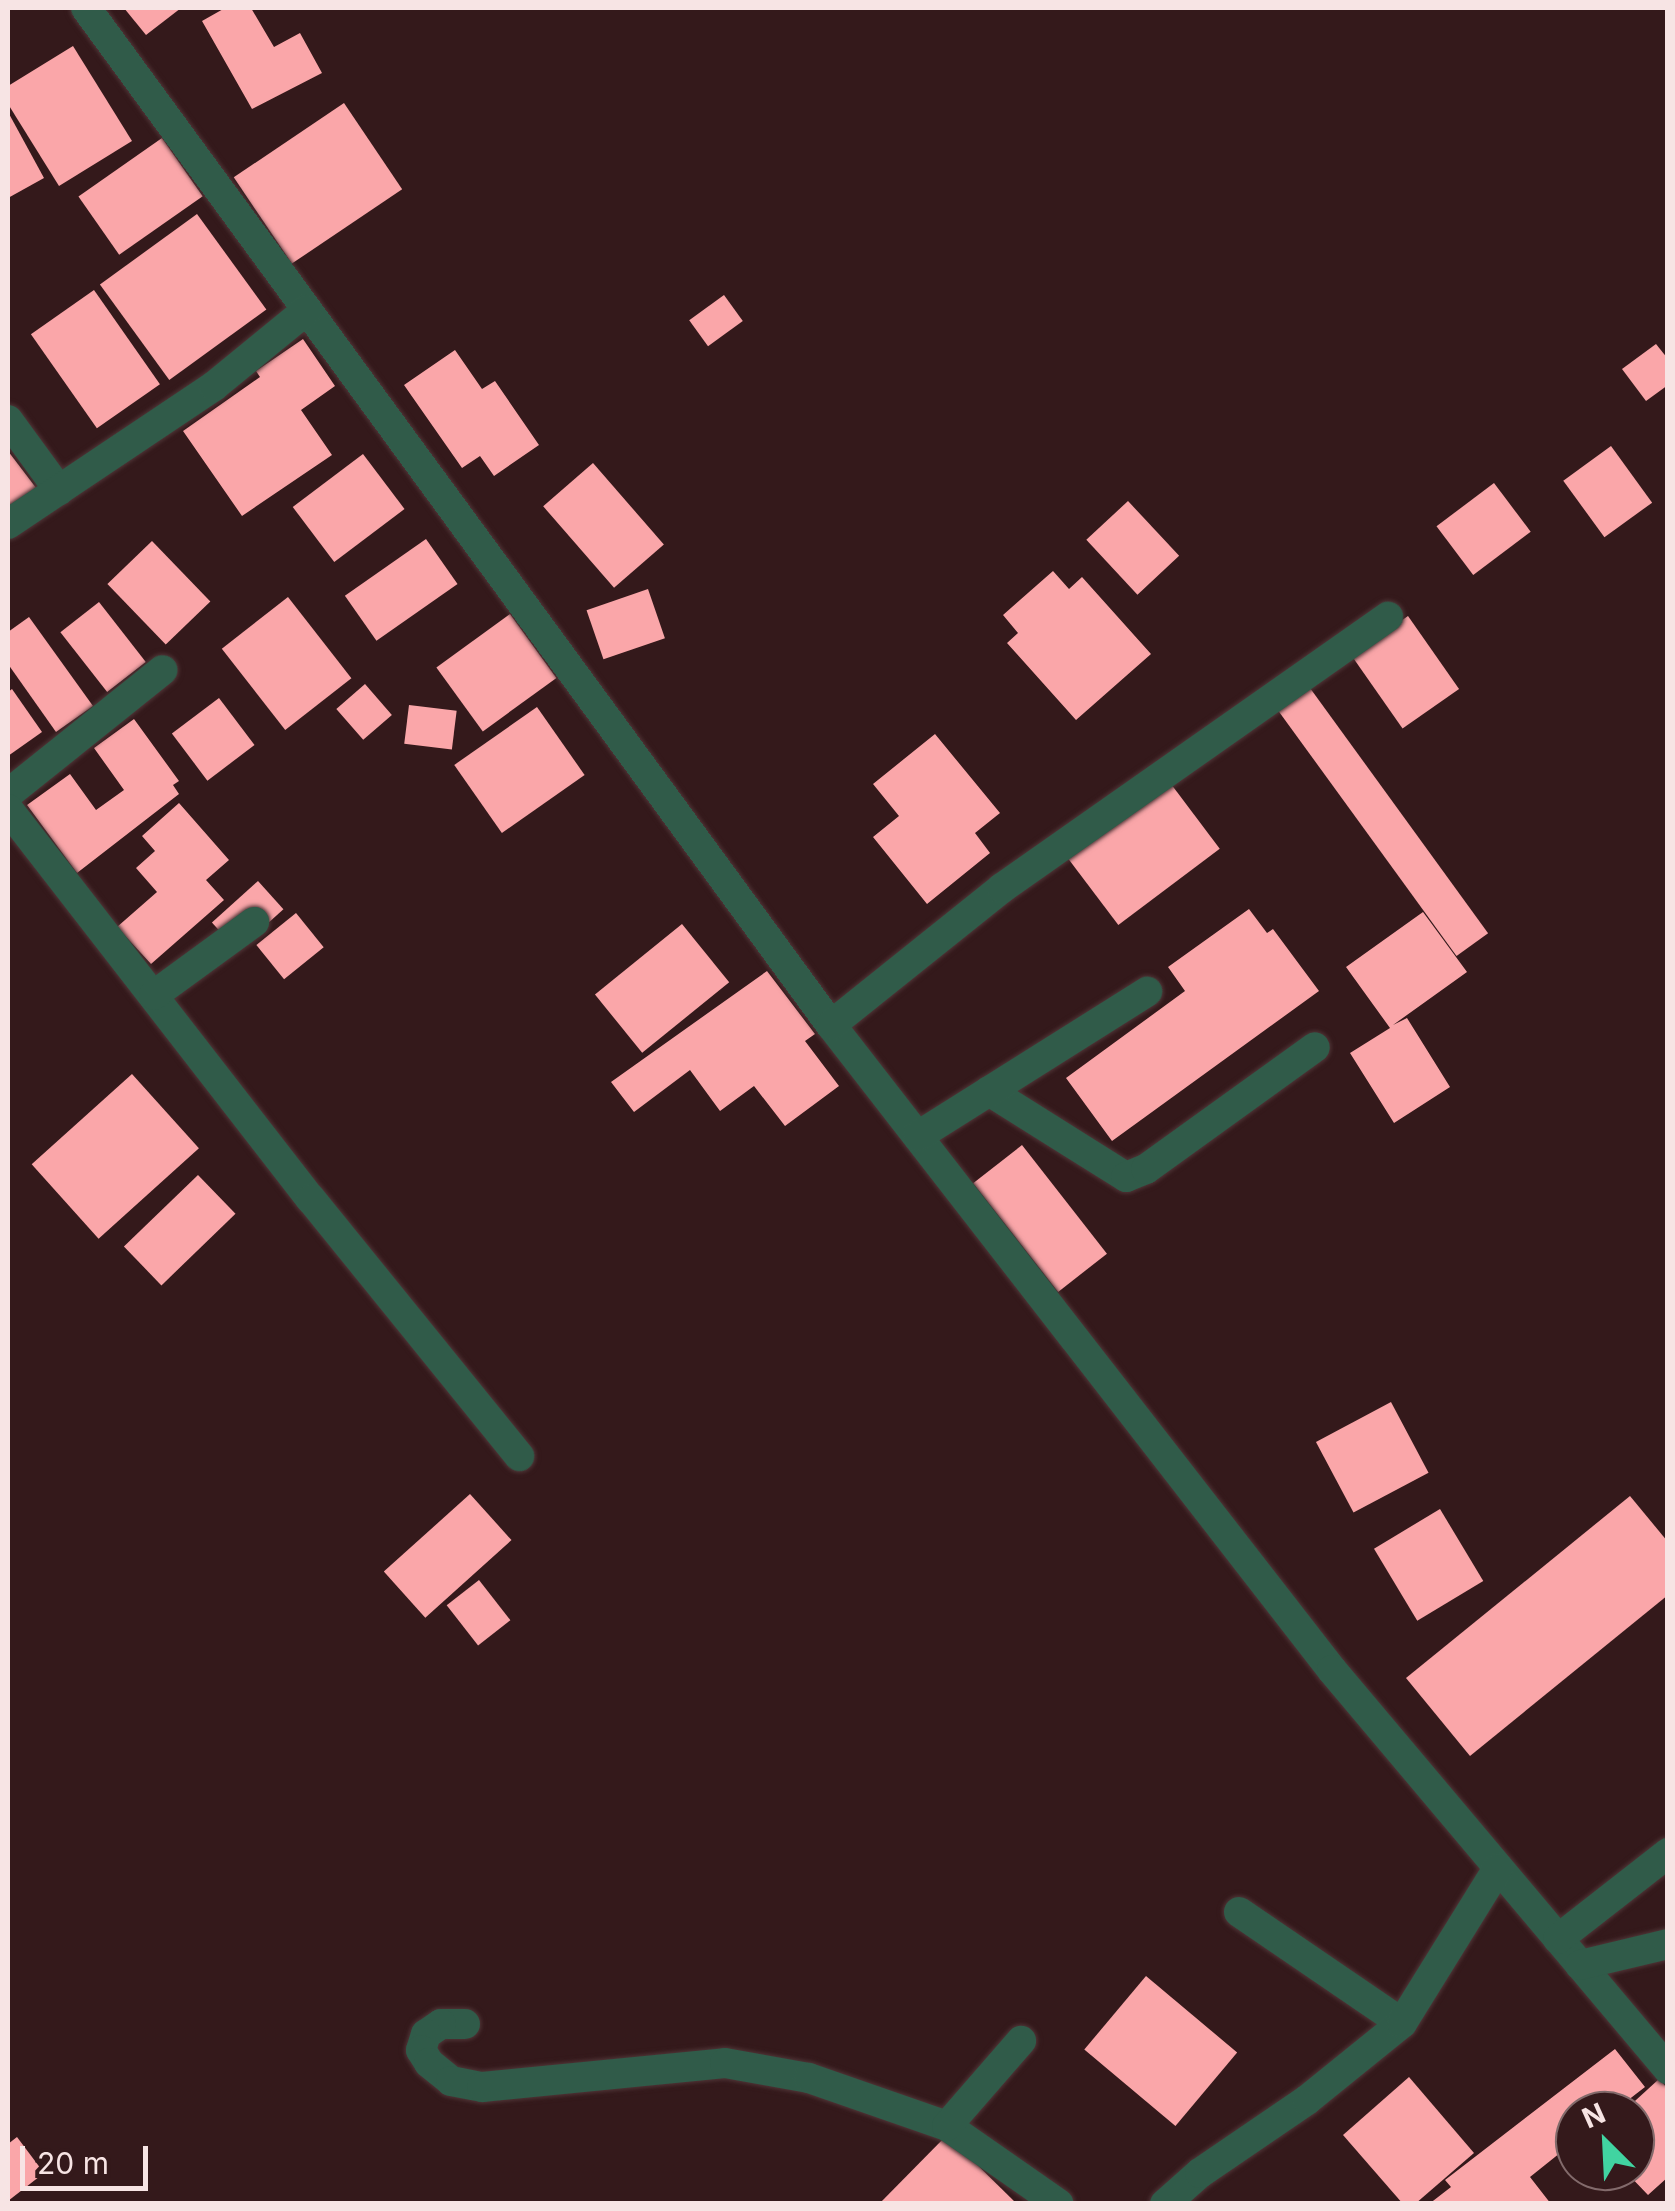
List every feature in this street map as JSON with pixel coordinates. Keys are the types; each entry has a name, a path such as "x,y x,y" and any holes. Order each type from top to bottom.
{"street":[{"path":"86,8 831,1025 1332,1670 1668,2069"},
{"path":"8,524 214,386 307,310"},
{"path":"8,420 58,490"},
{"path":"831,1025 1016,877 1388,617"},
{"path":"8,794 163,670"},
{"path":"8,809 310,1199 519,1456"},
{"path":"154,995 254,922"},
{"path":"918,1136 1147,992"},
{"path":"990,1091 1104,1168 1126,1177 1146,1169 1316,1048"},
{"path":"1558,1939 1668,1853"},
{"path":"1165,2204 1200,2173 1307,2100 1402,2023 1498,1868"},
{"path":"1239,1912 1402,2023"},
{"path":"1580,1966 1668,1944"},
{"path":"465,2024 441,2024 426,2034 421,2050 428,2064 451,2081 482,2087 725,2063 809,2078 948,2126 1059,2204"},
{"path":"948,2126 1022,2040"}],"building":[{"path":"124,8 181,8 146,35"},
{"path":"225,8 251,8 274,47 300,33 322,73 252,109 202,21"},
{"path":"73,46 132,141 59,186 8,104 8,86"},
{"path":"344,103 402,189 292,264 234,177"},
{"path":"8,112 44,178 8,198"},
{"path":"162,138 203,196 119,255 78,197"},
{"path":"197,214 266,309 169,380 100,285"},
{"path":"94,290 160,384 97,428 31,334"},
{"path":"724,295 743,321 708,346 689,320"},
{"path":"303,339 335,386 301,410 332,455 242,516 183,431 260,377 256,371"},
{"path":"1656,344 1668,359 1668,385 1646,401 1622,369"},
{"path":"455,350 482,389 495,381 539,445 494,476 480,456 462,468 404,385"},
{"path":"1611,446 1652,503 1604,537 1563,481"},
{"path":"8,451 40,493 8,518"},
{"path":"363,454 405,509 334,562 293,507"},
{"path":"593,463 664,545 614,588 543,506"},
{"path":"1494,483 1531,532 1473,575 1436,526"},
{"path":"1128,501 1179,556 1137,595 1086,540"},
{"path":"426,539 458,584 376,641 345,596"},
{"path":"152,541 210,601 166,644 107,584"},
{"path":"1053,571 1069,589 1082,577 1151,654 1076,720 1007,643 1018,633 1003,615"},
{"path":"648,589 665,638 603,659 587,610"},
{"path":"288,597 351,678 285,730 222,649"},
{"path":"99,602 146,662 107,692 60,632"},
{"path":"510,614 556,678 483,731 436,667"},
{"path":"1408,616 1459,689 1403,728 1351,656"},
{"path":"29,617 93,706 56,732 8,664 8,632"},
{"path":"365,684 392,715 363,740 336,709"},
{"path":"1310,688 1488,933 1457,956 1278,711"},
{"path":"12,689 42,732 8,756 8,692"},
{"path":"219,698 255,745 207,781 172,734"},
{"path":"409,705 457,711 452,750 404,744"},
{"path":"537,707 585,775 502,833 454,765"},
{"path":"134,719 179,781 173,785 179,794 77,873 27,805 70,774 96,810 124,790 94,748"},
{"path":"935,734 1000,813 975,833 990,853 927,904 873,837 899,816 873,784"},
{"path":"1168,780 1220,849 1118,925 1067,856"},
{"path":"179,803 229,860 206,880 224,900 151,964 117,927 157,892 136,868 155,851 142,836"},
{"path":"258,881 283,909 237,951 212,922"},
{"path":"1249,909 1267,933 1273,929 1319,991 1112,1141 1066,1078 1185,991 1168,967"},
{"path":"1423,912 1467,972 1393,1025 1407,1018 1450,1087 1394,1123 1350,1053 1390,1028 1346,967"},
{"path":"296,913 324,947 284,979 256,945"},
{"path":"682,924 729,982 642,1053 595,994"},
{"path":"767,971 815,1034 805,1041 839,1086 785,1126 754,1086 720,1111 690,1070 634,1112 611,1082"},
{"path":"132,1074 199,1148 99,1239 32,1164"},
{"path":"1022,1145 1107,1254 1058,1292 973,1183"},
{"path":"198,1175 236,1214 161,1285 124,1247"},
{"path":"1391,1402 1429,1473 1354,1513 1316,1442"},
{"path":"470,1494 511,1540 425,1618 384,1572"},
{"path":"1630,1496 1668,1542 1668,1595 1470,1756 1406,1678"},
{"path":"1440,1509 1483,1581 1417,1621 1374,1549"},
{"path":"479,1580 510,1620 478,1645 447,1605"},
{"path":"1146,1976 1237,2052 1175,2126 1084,2050"},
{"path":"1615,2049 1645,2087 1640,2091 1560,2091"},
{"path":"1409,2077 1474,2153 1415,2204 1403,2204 1343,2135"},
{"path":"1659,2079 1668,2089 1668,2177 1655,2189 1655,2091 1646,2091"},
{"path":"1555,2095 1555,2157 1530,2177 1551,2204 1429,2204 1451,2187 1445,2180"},
{"path":"947,2135 1017,2204 879,2204"},
{"path":"17,2137 44,2173 8,2201 8,2144"}]}
